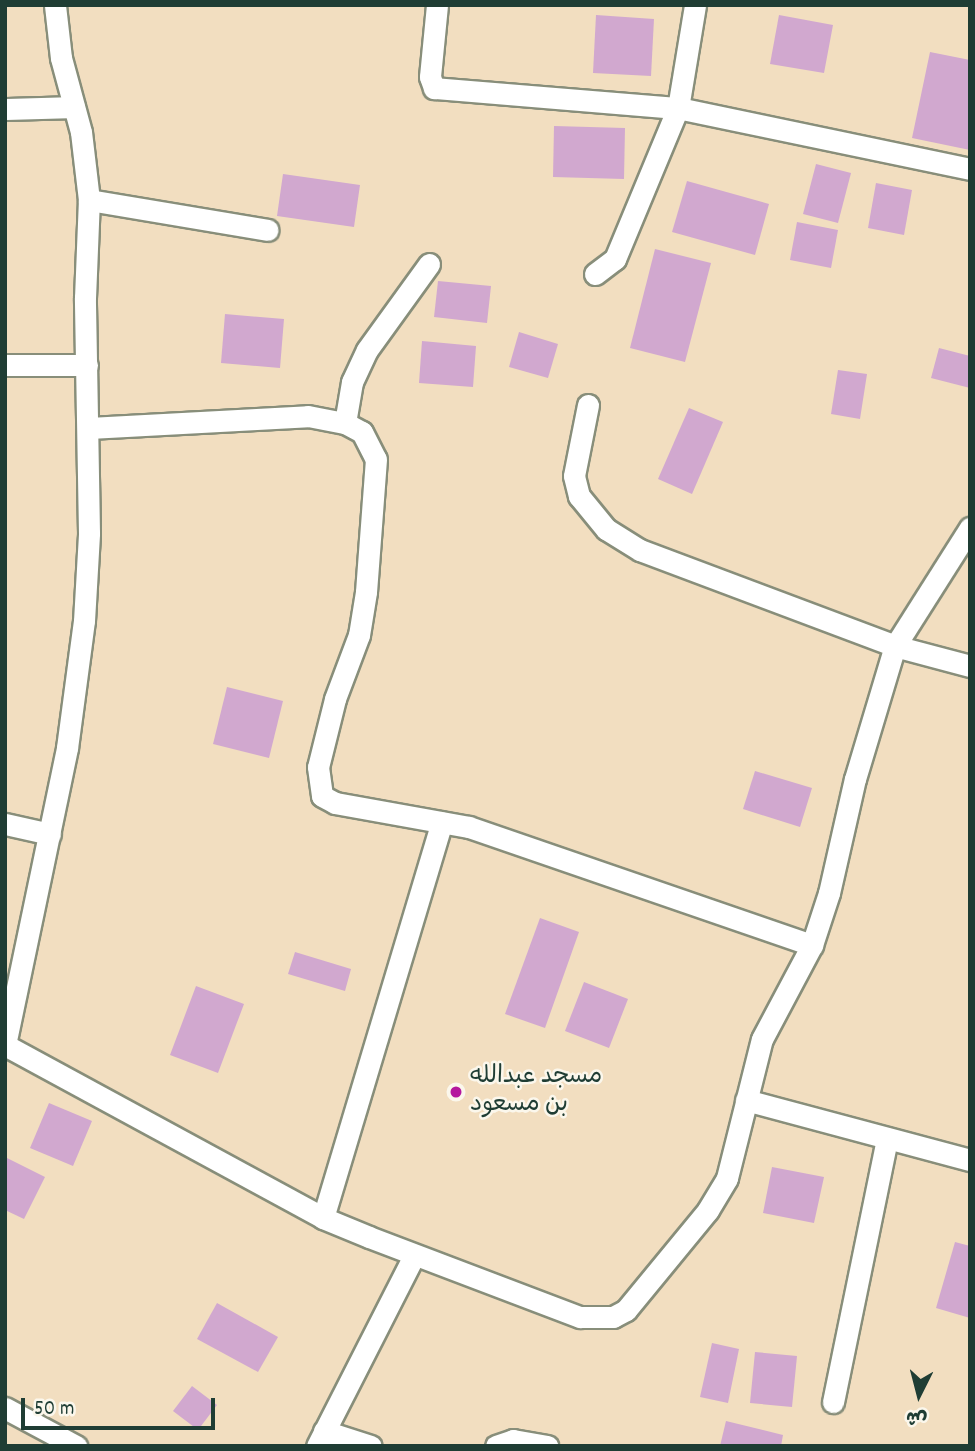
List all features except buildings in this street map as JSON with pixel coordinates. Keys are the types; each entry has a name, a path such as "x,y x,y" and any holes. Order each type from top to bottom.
{"street":[{"path":"55,5 89,200 89,428 84,621 50,834 5,1045 323,1218 414,1256 580,1317 613,1317 639,1298 708,1210 727,1178 762,1039 812,945 895,646 970,528"},
{"path":"437,5 430,77 434,88 678,108 970,169"},
{"path":"595,274 615,258 678,108 695,5"},
{"path":"5,109 74,107"},
{"path":"89,200 268,230"},
{"path":"345,423 352,382 367,349 429,264"},
{"path":"5,365 87,365"},
{"path":"588,405 574,476 579,496 606,529 640,550 895,646 970,666"},
{"path":"89,428 308,416 345,423 366,438 376,459 376,475 359,635 335,699 318,767 322,796 335,803 442,822 812,945"},
{"path":"323,1218 442,822"},
{"path":"5,824 50,834"},
{"path":"746,1100 970,1160"},
{"path":"833,1402 887,1138"},
{"path":"370,1446 321,1439 414,1256"},
{"path":"5,1408 76,1446"},
{"path":"496,1446 513,1440 547,1446"}],"place":[{"name":"مسجد عبدالله بن مسعود","path":"456,1092"}]}
